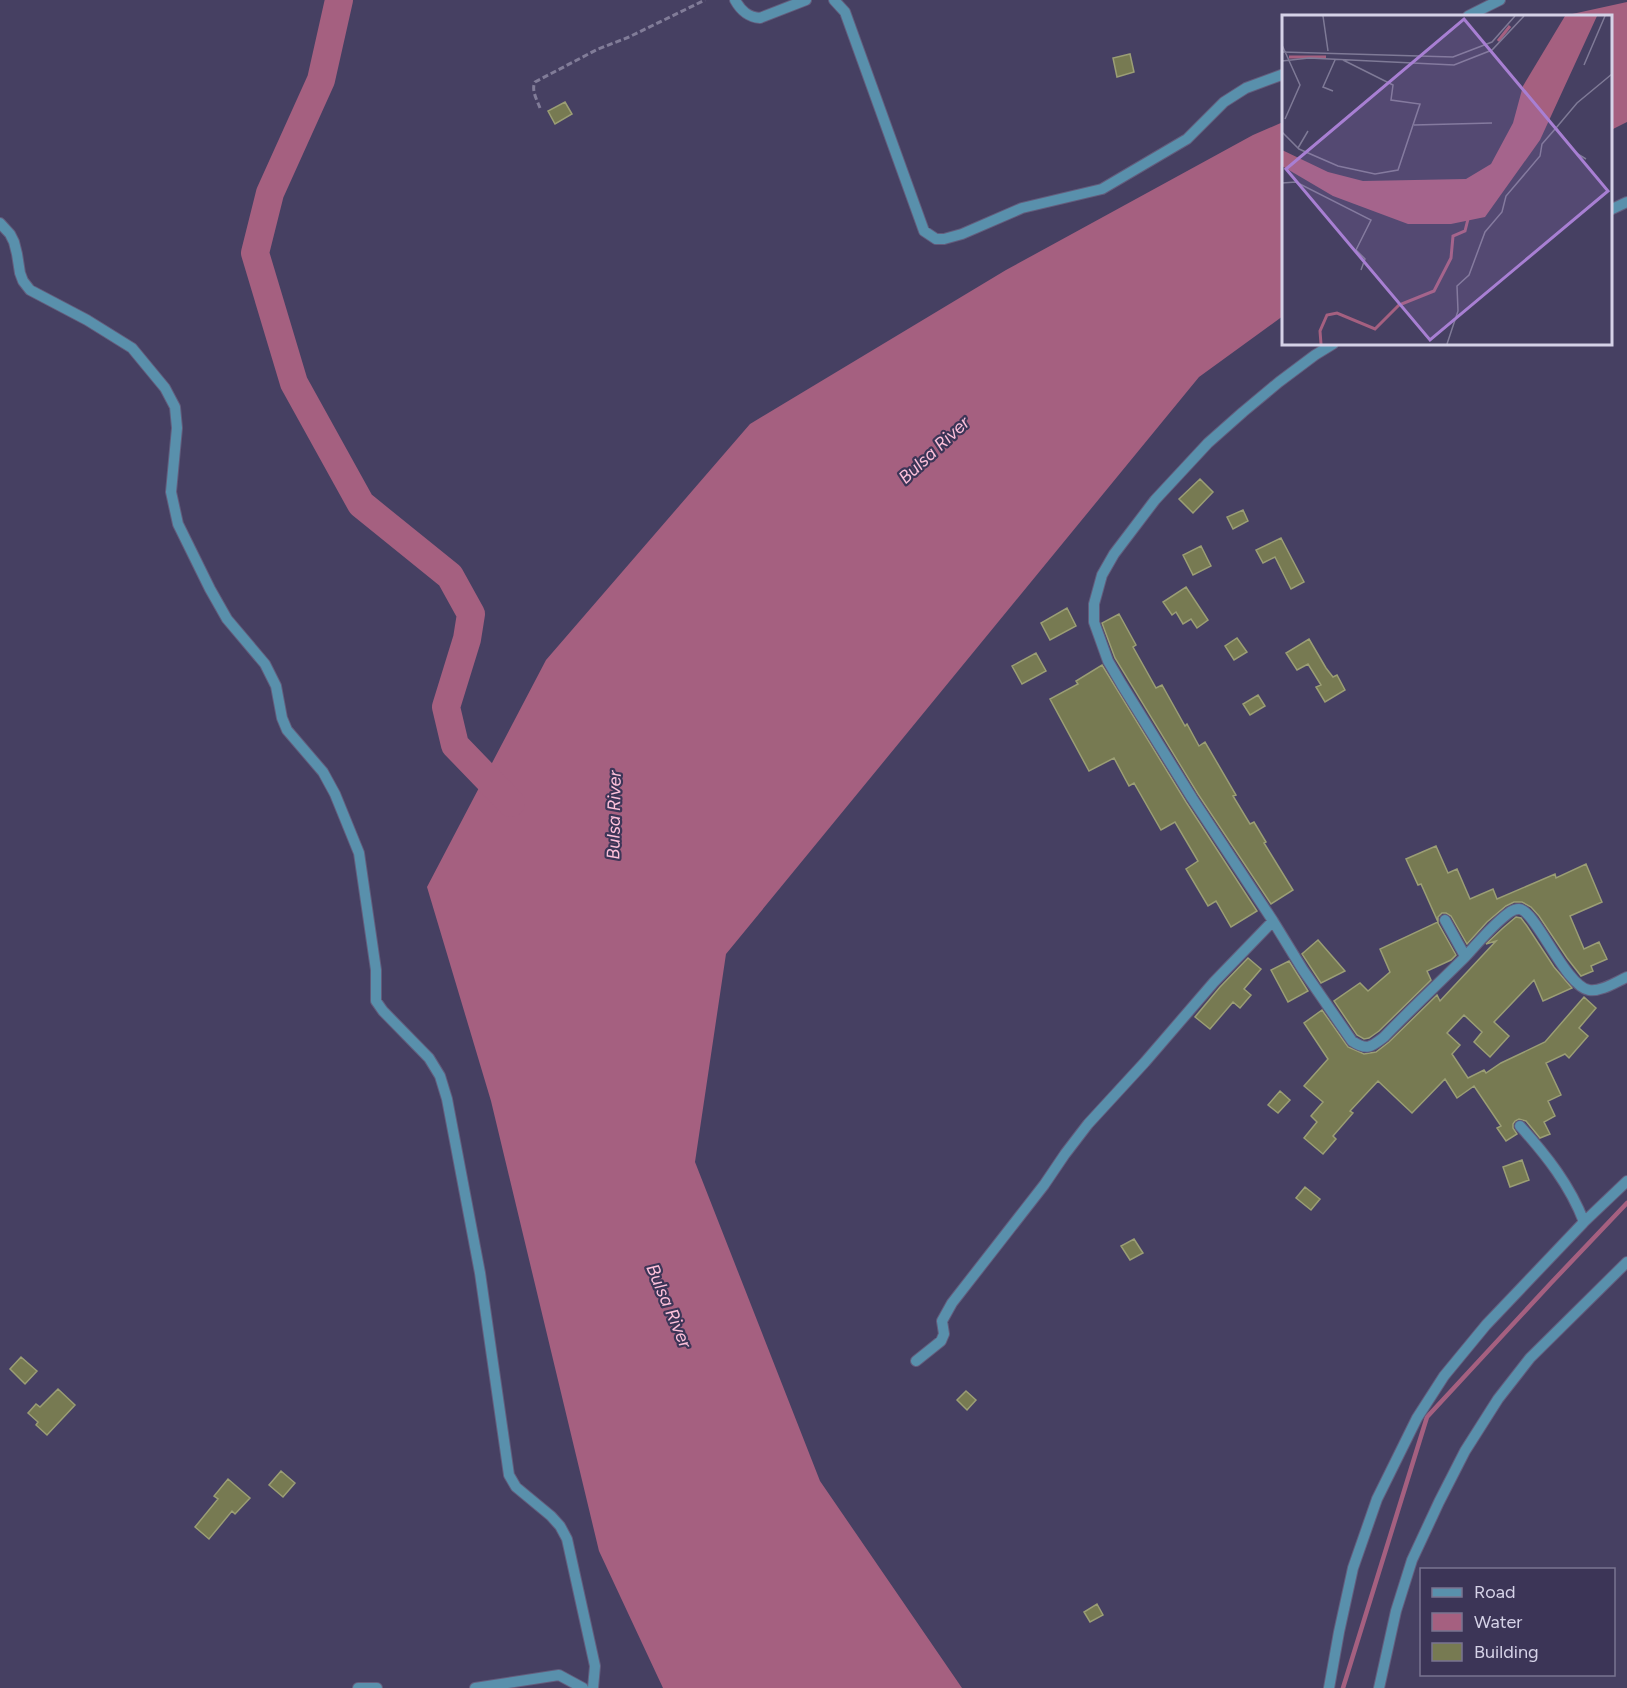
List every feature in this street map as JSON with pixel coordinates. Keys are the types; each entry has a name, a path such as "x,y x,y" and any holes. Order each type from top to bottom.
{"street":[{"path":"735,0 740,10 753,18 760,18 806,0"},
{"path":"834,0 845,12 924,231 936,239 962,234 1022,208 1102,189 1187,138 1224,102 1246,88 1282,75"},
{"path":"1470,15 1500,0"},
{"path":"1612,210 1627,202"},
{"path":"0,223 14,242 20,273 30,290 96,325 132,348 165,388 175,407 177,428 171,492 177,524 227,619 266,664 276,686 282,718 287,730 323,772 345,816 359,854 376,970 376,1001 429,1058 440,1076 447,1099 480,1273 509,1475 516,1487 560,1526 567,1539 595,1666 593,1688"},
{"path":"1332,345 1306,362 1243,412 1208,444 1155,500 1114,554 1102,575 1094,604 1094,622 1108,661 1192,798 1303,970 1346,1032 1361,1047 1371,1046 1384,1037 1488,932 1517,909 1528,915 1552,950 1582,987 1590,990 1603,988 1627,977"},
{"path":"1444,920 1465,957"},
{"path":"916,1361 941,1341 944,1334 942,1321 952,1303 1044,1185 1088,1124 1214,982 1273,921"},
{"path":"1520,1126 1565,1183 1584,1222"},
{"path":"1329,1688 1353,1568 1377,1499 1418,1418 1444,1376 1486,1325 1584,1222 1627,1181"},
{"path":"1379,1688 1396,1611 1412,1560 1465,1451 1498,1400 1530,1358 1627,1262"},
{"path":"475,1688 559,1676 583,1688"},
{"path":"358,1688 377,1688"}],"path":[{"path":"540,108 533,91 535,82 590,52 628,37 705,0"}],"water":[{"path":"1627,2 1627,122 1612,130 1612,15 1568,15"},
{"name":"Bulsa River","path":"1282,122 1282,317 1199,377 726,954 695,1162 820,1481 962,1688 663,1688 599,1551 491,1101 427,887 546,660 750,424 1006,270 1253,135"}],"building":[{"path":"1130,54 1134,72 1117,77 1113,58"},
{"path":"565,102 572,114 555,124 548,111"},
{"path":"1200,479 1213,492 1193,513 1179,499"},
{"path":"1243,510 1248,521 1233,529 1227,517"},
{"path":"1281,538 1304,582 1291,589 1275,557 1263,563 1256,550"},
{"path":"1201,546 1211,566 1193,575 1183,555"},
{"path":"1186,587 1208,620 1197,628 1191,619 1183,624 1176,612 1172,615 1163,602"},
{"path":"1067,608 1076,626 1050,640 1041,623"},
{"path":"1119,614 1136,645 1133,647 1156,688 1162,685 1199,746 1205,742 1236,795 1233,796 1250,824 1254,822 1293,890 1271,904 1198,794 1115,658 1102,623"},
{"path":"1237,638 1247,652 1234,660 1225,646"},
{"path":"1309,639 1326,668 1333,677 1337,675 1345,690 1325,702 1316,687 1321,685 1308,664 1297,670 1286,653"},
{"path":"1036,653 1046,671 1022,684 1012,666"},
{"path":"1102,665 1186,802 1257,911 1231,927 1216,901 1208,906 1186,869 1198,861 1175,822 1161,830 1134,783 1129,786 1114,758 1089,771 1050,699 1078,684 1076,681"},
{"path":"1258,695 1265,706 1250,715 1243,704"},
{"path":"1436,846 1448,873 1457,869 1470,899 1493,889 1497,899 1555,874 1556,878 1586,864 1602,902 1570,916 1584,949 1599,942 1607,959 1591,966 1593,971 1581,976 1539,916 1531,907 1522,902 1514,902 1506,906 1467,944 1451,916 1442,913 1438,917 1438,922 1421,884 1418,885 1406,859"},
{"path":"1516,917 1521,918 1554,967 1572,988 1543,1001 1534,980 1494,1022 1509,1036 1490,1057 1474,1042 1482,1032 1464,1015 1447,1033 1460,1045 1452,1054 1468,1078 1484,1070 1486,1073 1501,1063 1545,1042 1584,997 1596,1008 1579,1028 1588,1036 1569,1058 1565,1054 1546,1063 1561,1095 1548,1101 1555,1116 1544,1122 1550,1134 1540,1138 1526,1121 1519,1119 1513,1124 1517,1134 1506,1141 1497,1128 1501,1126 1474,1086 1457,1098 1445,1079 1412,1113 1378,1081 1350,1111 1353,1113 1333,1136 1336,1139 1323,1154 1304,1138 1317,1122 1311,1116 1323,1102 1304,1086 1328,1059 1304,1023 1322,1010 1348,1047 1364,1054 1376,1052 1437,995 1440,1001 1496,941 1486,944"},
{"path":"1438,922 1456,955 1451,960 1427,971 1431,980 1379,1031 1364,1039 1357,1035 1334,1001 1360,983 1368,991 1390,972 1380,949"},
{"path":"1318,940 1345,971 1321,983 1302,954"},
{"path":"1248,958 1261,969 1244,989 1251,995 1240,1008 1233,1002 1210,1029 1195,1017"},
{"path":"1289,961 1308,991 1288,1002 1271,970"},
{"path":"1280,1091 1290,1100 1278,1113 1268,1105"},
{"path":"1522,1160 1529,1180 1510,1187 1503,1167"},
{"path":"1305,1187 1320,1199 1311,1210 1296,1198"},
{"path":"1134,1239 1143,1253 1130,1260 1121,1246"},
{"path":"21,1357 37,1371 25,1384 10,1369"},
{"path":"58,1389 75,1405 47,1435 28,1413 36,1404 40,1407"},
{"path":"966,1391 976,1400 967,1410 957,1400"},
{"path":"281,1471 295,1483 283,1497 269,1485"},
{"path":"228,1479 250,1498 235,1514 232,1511 209,1539 195,1527 218,1499 214,1496"},
{"path":"1097,1604 1103,1615 1090,1622 1084,1612"}],"waterway":[{"path":"339,0 321,80 270,193 255,253 294,383 361,504 450,576 471,614 467,639 446,707 455,745 511,803"},
{"path":"1343,1688 1427,1417 1627,1203"}]}
